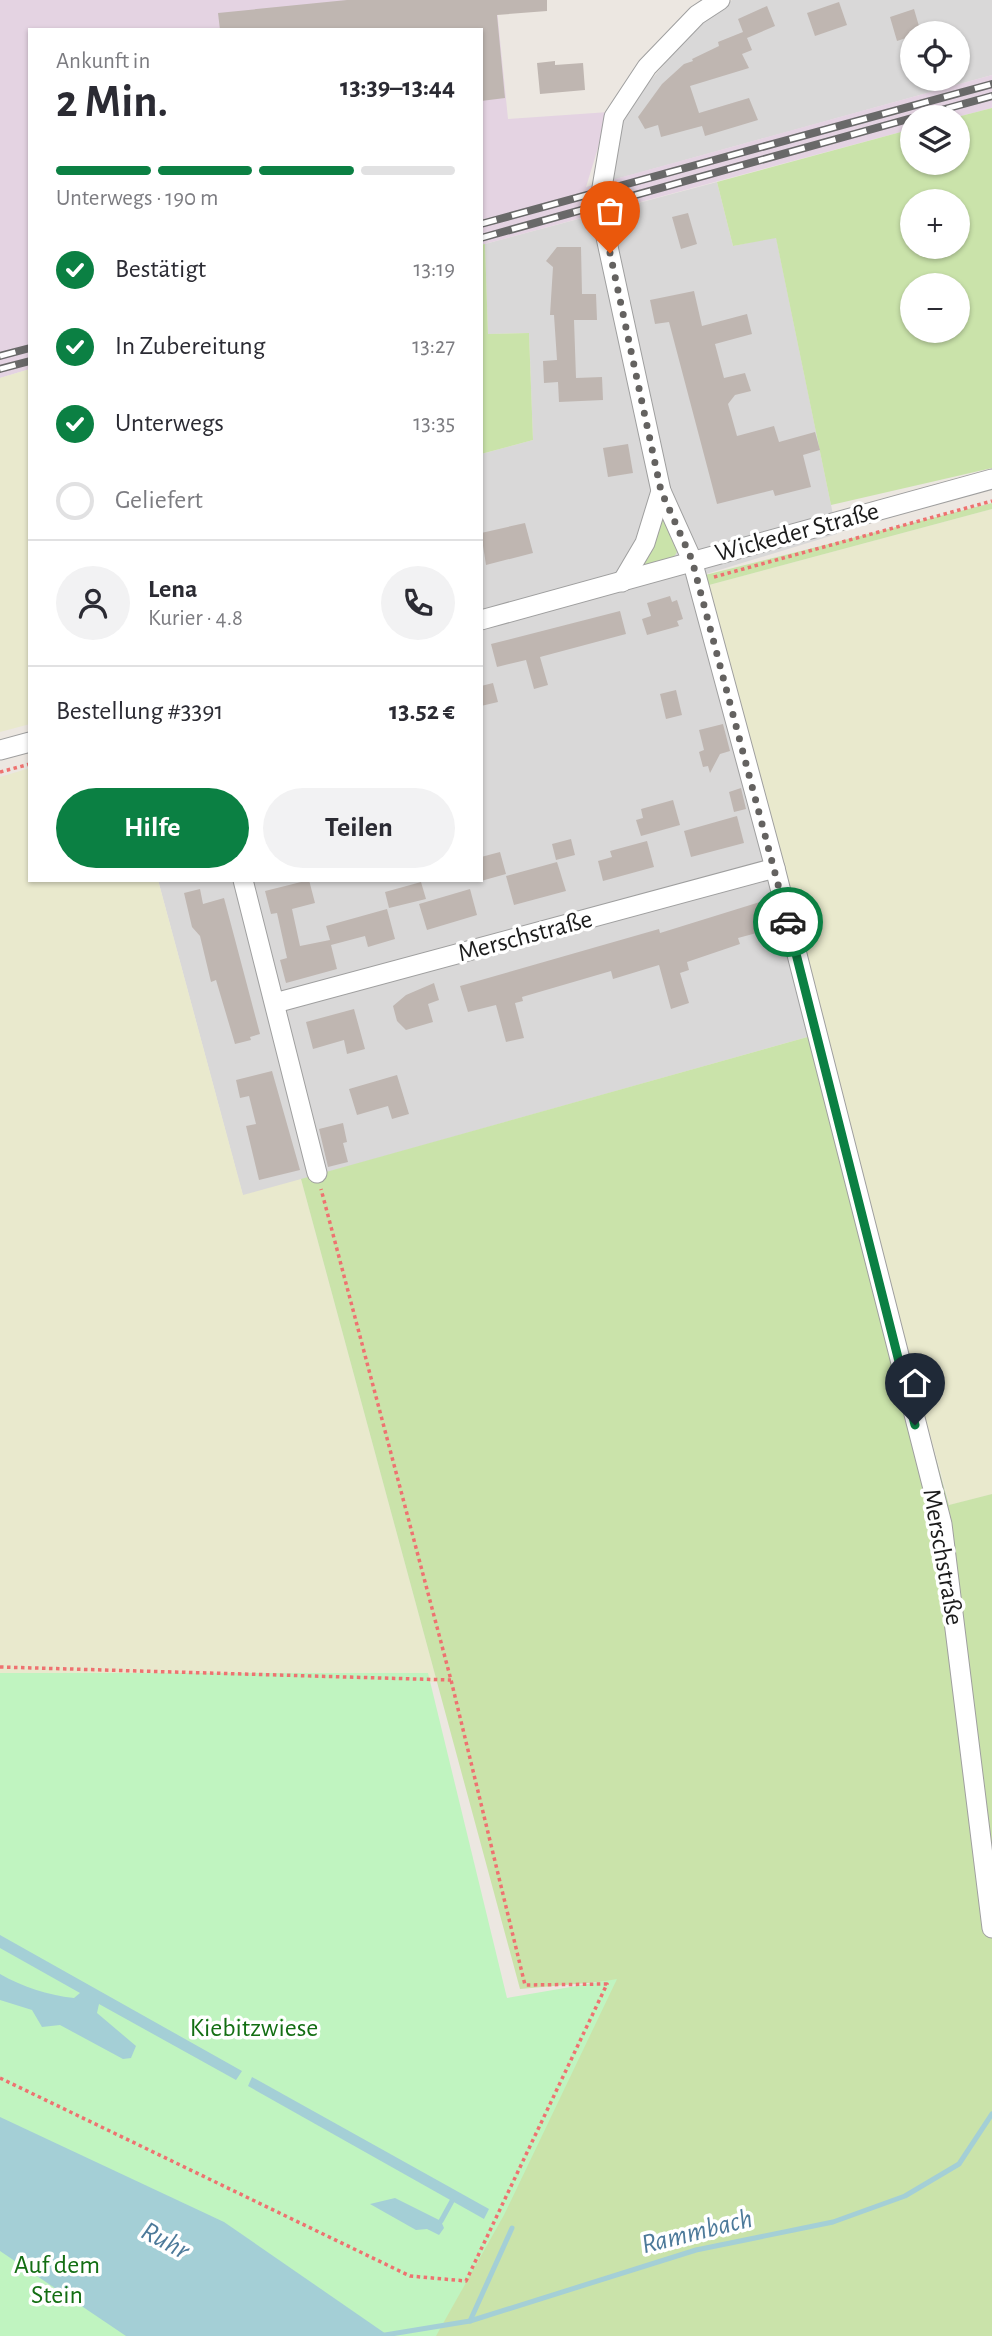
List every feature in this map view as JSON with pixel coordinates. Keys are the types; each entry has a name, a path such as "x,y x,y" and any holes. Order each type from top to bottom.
{"street":[{"name":"Merschstraße","path":"720,0 696,7 648,67 614,117 599,192 599,205 661,491 694,569 775,868 942,1524 992,1928"},
{"name":"Wickeder Straße","path":"483,619 622,582 694,569 992,479"},
{"path":"622,582 645,543 661,491"},
{"path":"0,750 28,743"},
{"name":"Merschstraße","path":"275,1003 775,868"},
{"path":"244,882 317,1173"}],"path":[{"path":"694,569 718,577 992,501"},
{"path":"0,772 28,765"},
{"path":"0,2078 410,2276 466,2281 607,1984 525,1985 451,1680 317,1173"},
{"path":"0,1667 451,1680"}],"shaded area":[{"path":"0,0 496,0 508,119 609,112 586,187 934,91 970,91 970,81 992,75 992,108 970,114 970,105 900,105 900,132 483,244 483,28 28,28 28,370 0,378"},
{"path":"732,0 992,0 992,75 970,81 970,21 900,21 900,91 934,91 609,181 620,116 691,33"},
{"path":"717,182 733,246 776,237 837,534 690,579 811,1036 243,1196 159,882 483,882 483,453 533,440 529,333 488,334 485,244"}],"green space":[{"path":"992,108 992,468 831,505 776,238 733,246 717,182 900,132 900,175 970,175 970,114"},
{"path":"483,244 488,334 529,333 533,440 483,453"},
{"path":"28,370 28,725 0,732 0,378"},
{"path":"992,503 992,509 709,585 898,1322 949,1505 992,1494 992,2336 389,2336 0,1909 505,2189 610,1981 520,1989 301,1179 811,1036 689,579"},
{"path":"992,509 992,1494 950,1505 898,1322 709,585"},
{"path":"664,515 678,550 674,557 638,567"},
{"path":"28,769 28,882 159,882 243,1195 301,1179 437,1682 0,1676 0,777"},
{"name":"Kiebitzwiese","path":"0,1673 428,1673 507,1998 617,1979 504,2215 436,2336 0,2336"}],"water":[{"path":"0,1935 242,2071 236,2080 99,2004 97,2013 136,2046 131,2058 123,2059 60,2025 42,2027 32,2010 0,2000 0,1974 26,1987 54,1995 74,1998 80,1993 0,1948"},
{"path":"252,2077 489,2209 484,2219 248,2086"},
{"name":"Ruhr","path":"0,2117 224,2222 389,2336 126,2336 0,2251"},
{"path":"395,2198 441,2221 444,2228 439,2235 427,2229 416,2230 370,2204"}],"building":[{"path":"347,0 547,0 547,11 497,15 505,98 483,101 483,28 220,28 218,13"},
{"path":"839,2 847,25 815,36 807,13"},
{"path":"767,6 775,26 747,38 752,50 742,54 749,68 690,86 699,113 749,98 758,120 705,136 702,126 661,137 658,125 645,129 638,117 662,84 684,64 719,46 718,42 743,32 738,19"},
{"path":"914,9 918,21 900,21 900,40 897,41 890,17"},
{"path":"555,61 555,65 583,63 585,90 540,94 537,63"},
{"path":"688,213 697,244 681,249 672,217"},
{"path":"557,247 581,247 582,294 596,294 597,320 574,320 576,378 602,377 603,400 559,402 558,382 544,383 543,361 557,360 554,315 550,315 553,267 546,261"},
{"path":"694,291 702,326 747,314 752,334 715,344 724,378 745,373 751,391 735,395 728,404 737,436 774,426 779,442 815,432 820,450 803,455 811,487 775,496 773,490 717,504 669,322 655,324 650,300"},
{"path":"628,444 633,473 608,477 603,448"},
{"path":"525,523 533,553 486,565 483,533"},
{"path":"670,596 672,602 677,600 683,619 677,621 679,626 647,635 642,619 651,616 647,603"},
{"path":"620,611 626,634 540,657 548,685 534,689 526,660 497,667 491,644"},
{"path":"493,683 498,702 483,706 483,686"},
{"path":"676,690 682,715 666,719 660,694"},
{"path":"723,724 730,751 720,754 710,773 708,766 703,767 699,752 704,750 699,730"},
{"path":"741,788 746,809 734,812 729,792"},
{"path":"673,800 680,825 641,836 636,820 643,818 641,809"},
{"path":"737,816 744,843 691,857 684,831"},
{"path":"571,839 575,855 556,860 552,844"},
{"path":"647,841 654,867 603,881 598,861 612,857 610,851"},
{"path":"500,852 506,874 483,880 483,856"},
{"path":"557,862 566,891 514,905 506,876"},
{"path":"310,882 315,903 292,909 300,946 330,940 326,926 387,909 395,939 368,947 365,936 331,945 337,969 286,983 280,960 287,958 277,913 271,914 265,891"},
{"path":"421,882 426,899 389,908 385,892"},
{"path":"200,889 203,904 224,898 260,1034 250,1037 251,1040 235,1044 216,980 211,982 200,936 192,927 184,893"},
{"path":"470,889 477,915 427,930 419,904"},
{"path":"770,899 776,920 769,921 771,929 738,938 740,944 687,962 689,970 680,973 689,1003 671,1009 659,965 613,979 611,971 522,997 523,1001 515,1003 524,1038 506,1042 496,1005 468,1012 460,986 659,929 660,933"},
{"path":"434,983 439,1000 428,1004 433,1022 406,1030 397,1021 393,1006 406,995"},
{"path":"354,1009 365,1049 347,1054 344,1040 313,1049 306,1022"},
{"path":"272,1071 300,1170 259,1180 246,1126 256,1124 249,1096 240,1098 236,1080"},
{"path":"397,1075 409,1114 392,1119 388,1106 357,1115 349,1089"},
{"path":"343,1123 347,1142 343,1143 348,1162 328,1167 319,1129"}],"waterway":[{"name":"Rammbach","path":"379,2336 470,2321 696,2250 833,2222 905,2196 959,2164 992,2114"},
{"path":"441,2221 452,2201"},
{"path":"470,2321 512,2228"}],"railway":[{"path":"483,223 992,84"},
{"path":"959,105 992,96"},
{"path":"483,237 900,121"},
{"path":"0,356 28,349"},
{"path":"0,369 28,362"}],"way so far":[{"path":"610,253 661,491 692,560 788,922"}],"route":[{"path":"788,922 915,1425"}],"park label":[{"name":"Auf dem Stein","path":"57,2280"}]}
